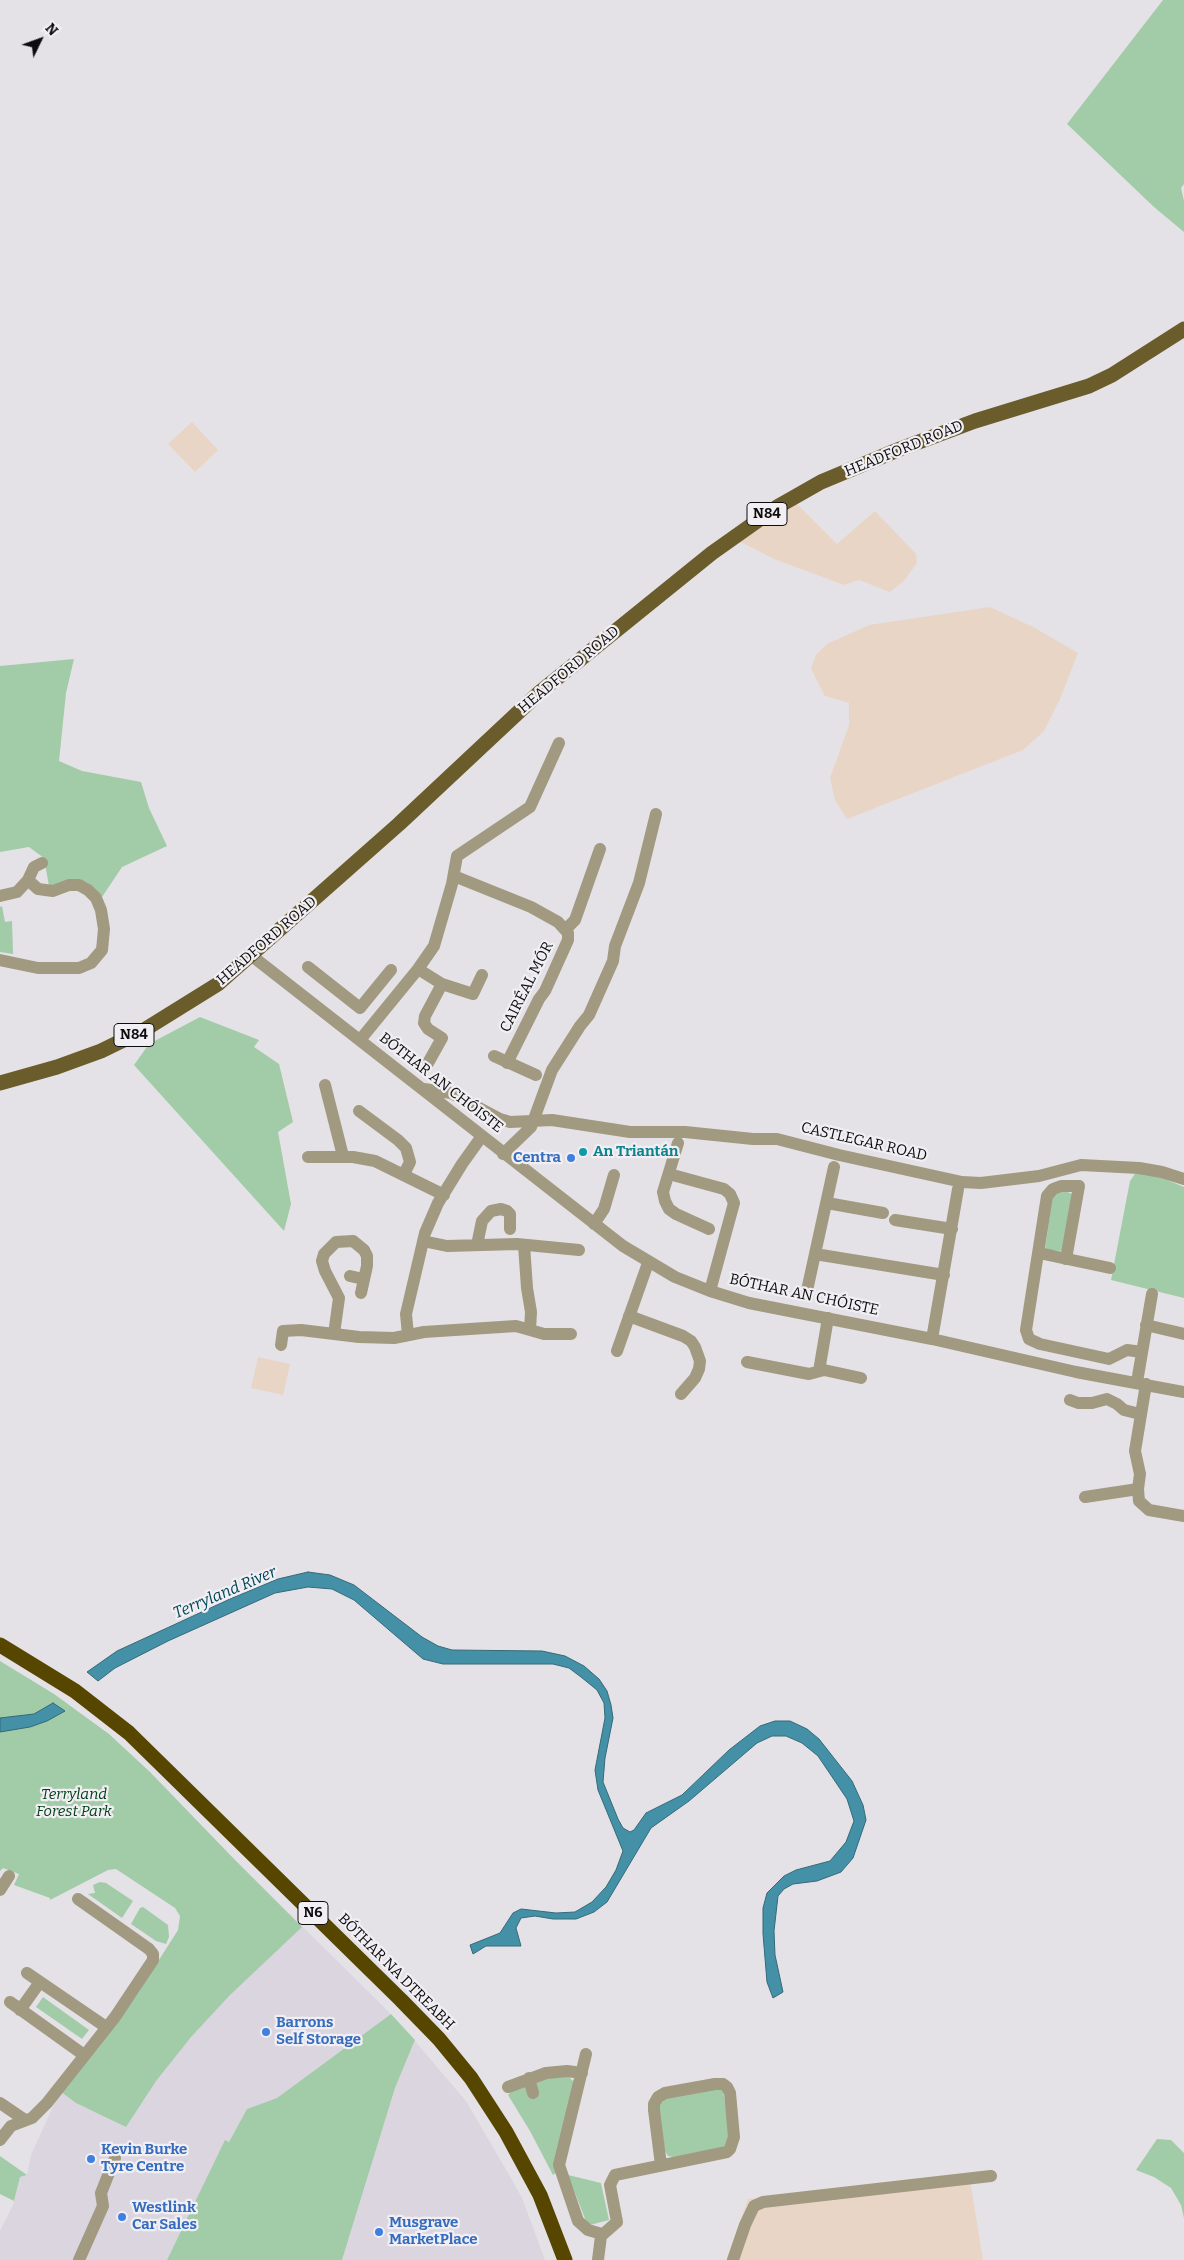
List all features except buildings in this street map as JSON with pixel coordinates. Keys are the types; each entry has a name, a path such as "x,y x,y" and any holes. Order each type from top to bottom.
{"highway":[{"name":"BÓTHAR NA DTREABH","path":"0,1644 75,1691 129,1733 439,2039 481,2092 518,2153 540,2195 566,2260"}],"main road":[{"name":"HEADFORD ROAD","path":"0,1082 57,1067 101,1051 136,1034 218,984 252,956 410,814 540,692 712,553 777,507 821,482 900,449 975,421 1089,386 1112,376 1184,329"}],"street":[{"path":"360,1040 418,969 436,942 454,876 457,856 461,856 530,807 559,743"},
{"path":"503,1154 534,1120 552,1070 589,1015 613,961 615,946 639,883 656,814"},
{"path":"566,929 575,920 600,849"},
{"path":"0,896 16,892 28,880 34,867 42,863"},
{"name":"CAIRÉAL MÓR","path":"454,876 531,907 566,929 568,933 568,940 546,991 539,999 507,1063"},
{"path":"0,960 38,968 79,968 94,961 103,946 104,929 101,910 96,898 88,890 73,884 53,891 42,891 28,880"},
{"name":"BÓTHAR AN CHÓISTE","path":"252,956 594,1224 648,1262 675,1277 710,1291 749,1303 932,1339 1076,1372 1184,1392"},
{"path":"308,967 360,1008 391,970"},
{"path":"418,969 442,984 472,994 482,975"},
{"path":"428,1063 442,1038 428,1029 424,1023 425,1016 442,984"},
{"path":"364,1004 380,1016"},
{"path":"494,1056 507,1063 518,1065 536,1075"},
{"path":"325,1085 343,1156"},
{"name":"CASTLEGAR ROAD","path":"424,1090 456,1095 500,1120 510,1122 552,1120 630,1132 684,1132 753,1139 778,1139 839,1155 962,1182 981,1183 1039,1176 1081,1165 1139,1168 1162,1172 1184,1179"},
{"path":"359,1112 406,1148 410,1162 404,1174"},
{"path":"408,1335 406,1314 423,1241 430,1220 462,1164 482,1136"},
{"path":"678,1143 663,1192 669,1209 709,1229"},
{"path":"308,1157 343,1156 375,1161 444,1195"},
{"path":"806,1295 834,1168"},
{"path":"669,1174 724,1189 730,1194 734,1203 710,1291"},
{"path":"594,1224 604,1209 614,1175"},
{"path":"1066,1259 1079,1186 1061,1186 1049,1192 1026,1330 1028,1339 1040,1344 1109,1359 1127,1350 1142,1352"},
{"path":"932,1339 958,1190"},
{"path":"827,1203 883,1213"},
{"path":"477,1245 482,1221 491,1212 501,1209 507,1211 510,1214 510,1229"},
{"path":"895,1220 952,1229"},
{"path":"334,1334 339,1298 325,1272 322,1261 324,1254 336,1242 346,1240 359,1244 367,1256 367,1266 361,1293"},
{"path":"423,1241 447,1246 524,1245 579,1250"},
{"path":"524,1245 531,1312 530,1330"},
{"path":"1038,1253 1110,1268"},
{"path":"815,1254 944,1275"},
{"path":"617,1351 648,1262"},
{"path":"350,1276 363,1279"},
{"path":"1152,1294 1142,1352 1140,1414 1135,1451 1140,1474 1139,1501 1149,1510 1184,1516"},
{"path":"629,1316 691,1341 700,1361 699,1369 695,1378 681,1394"},
{"path":"819,1371 828,1318"},
{"path":"1146,1325 1184,1334"},
{"path":"281,1346 283,1331 301,1330 382,1338 453,1329 516,1326 544,1334 572,1334"},
{"path":"748,1362 809,1374 819,1371 862,1378"},
{"path":"1070,1400 1078,1403 1092,1403 1107,1399 1124,1410 1140,1414"},
{"path":"1085,1496 1138,1489"},
{"path":"0,1890 9,1876"},
{"path":"0,2140 11,2126 37,2114 106,2027 152,1963 153,1954 150,1949 78,1899"},
{"path":"28,1973 106,2027"},
{"path":"40,1982 15,2006 84,2055"},
{"path":"586,2054 559,2165 578,2221 588,2230 602,2234"},
{"path":"508,2087 529,2078 557,2072 582,2073"},
{"path":"529,2078 533,2092"},
{"path":"598,2260 602,2234 617,2222 610,2185 612,2179 620,2173 661,2165 727,2152 730,2149 734,2137 730,2093 727,2087 723,2084 715,2084 665,2093 658,2097 654,2104 654,2110 661,2165"},
{"path":"0,2103 25,2120"},
{"path":"79,2260 103,2206 101,2193 115,2158"},
{"path":"733,2260 745,2225 754,2206 762,2202 990,2176"}],"shaded area":[{"path":"192,422 218,450 195,472 168,444"},
{"path":"795,502 837,544 875,511 916,554 917,563 904,581 890,592 859,580 844,585 774,559 737,540"},
{"path":"990,607 1035,628 1078,653 1060,699 1044,731 1023,750 847,819 835,800 830,778 849,725 849,703 825,696 811,669 816,655 827,644 869,625"},
{"path":"258,1357 290,1364 283,1395 251,1388"},
{"path":"236,1861 391,2014 277,2098 247,2109 229,2142 226,2141 167,2260 0,2260 0,2231 13,2205 20,2177 27,2175 31,2155 60,2091 127,2009 155,1968"},
{"path":"415,2041 466,2101 523,2200 545,2260 342,2260 395,2088"},
{"path":"969,2174 983,2260 726,2260 748,2199"}],"green space":[{"path":"1163,0 1184,0 1184,184 1181,188 1184,201 1184,232 1154,207 1067,124"},
{"path":"74,659 66,693 59,761 82,771 141,782 149,808 167,846 122,867 102,897 88,883 79,879 49,886 44,858 29,847 0,852 0,666"},
{"path":"2,906 5,922 12,921 13,954 0,952 0,907"},
{"path":"200,1017 259,1040 254,1047 279,1064 293,1122 278,1132 291,1204 284,1231 134,1065 149,1044"},
{"path":"1139,1168 1184,1187 1184,1298 1111,1280 1130,1181"},
{"path":"1063,1190 1072,1194 1063,1251 1045,1250 1053,1193"},
{"name":"Terryland Forest Park","path":"0,1661 54,1694 109,1734 150,1772 302,1927 229,1996 191,2037 156,2081 126,2127 76,2103 60,2091 136,1996 178,1930 180,1916 175,1908 116,1869 108,1870 50,1900 50,1898 14,1885 19,1874 3,1868 0,1871"},
{"path":"100,1882 106,1883 133,1901 122,1918 88,1894 95,1893 93,1885"},
{"path":"143,1907 168,1925 169,1937 166,1944 156,1941 131,1924 140,1908"},
{"path":"43,1997 89,2030 82,2039 36,2007"},
{"path":"391,2014 415,2040 395,2088 342,2260 167,2260 225,2140 229,2142 247,2109 277,2098"},
{"path":"567,2075 574,2082 557,2172 553,2175 530,2131 508,2095 516,2087 536,2084 537,2080"},
{"path":"714,2088 723,2090 730,2139 724,2147 674,2157 668,2156 665,2151 659,2106 665,2098"},
{"path":"1157,2139 1171,2140 1184,2153 1184,2218 1181,2205 1171,2188 1154,2177 1136,2170"},
{"path":"0,2156 27,2175 20,2177 14,2201 0,2194"},
{"path":"568,2175 601,2183 609,2220 590,2225 586,2221"}],"water":[{"path":"308,1572 330,1575 354,1585 422,1637 438,1646 452,1650 542,1651 565,1656 584,1666 599,1679 607,1691 611,1705 613,1718 605,1758 603,1782 618,1819 623,1828 630,1832 634,1830 646,1813 682,1795 729,1750 760,1726 775,1721 790,1721 807,1729 819,1739 852,1781 863,1805 866,1820 853,1858 841,1872 817,1881 793,1884 784,1889 778,1896 774,1931 775,1955 783,1992 773,1998 767,1982 763,1908 767,1893 784,1876 796,1870 830,1861 846,1842 854,1821 847,1799 818,1756 802,1743 786,1736 772,1736 757,1743 689,1801 651,1828 607,1902 594,1912 576,1919 553,1919 535,1916 521,1918 516,1928 521,1946 486,1946 473,1954 470,1945 500,1933 513,1913 521,1909 556,1913 575,1912 592,1902 606,1887 616,1870 623,1851 598,1790 595,1770 605,1718 604,1703 597,1690 569,1668 553,1664 443,1664 423,1659 354,1600 332,1589 308,1587 275,1593 168,1641 115,1668 98,1681 87,1672 117,1651 230,1599 278,1579"},
{"path":"53,1703 65,1711 47,1721 30,1727 0,1732 0,1718 34,1714"}],"place":[{"name":"An Triantán","path":"583,1152"},
{"name":"Centra","path":"571,1158"},
{"name":"Barrons Self Storage","path":"266,2032"},
{"name":"Kevin Burke Tyre Centre","path":"91,2159"},
{"name":"Westlink Car Sales","path":"122,2217"},
{"name":"Musgrave MarketPlace","path":"379,2232"}],"water label":[{"name":"Terryland River","path":"225,1593"}]}
